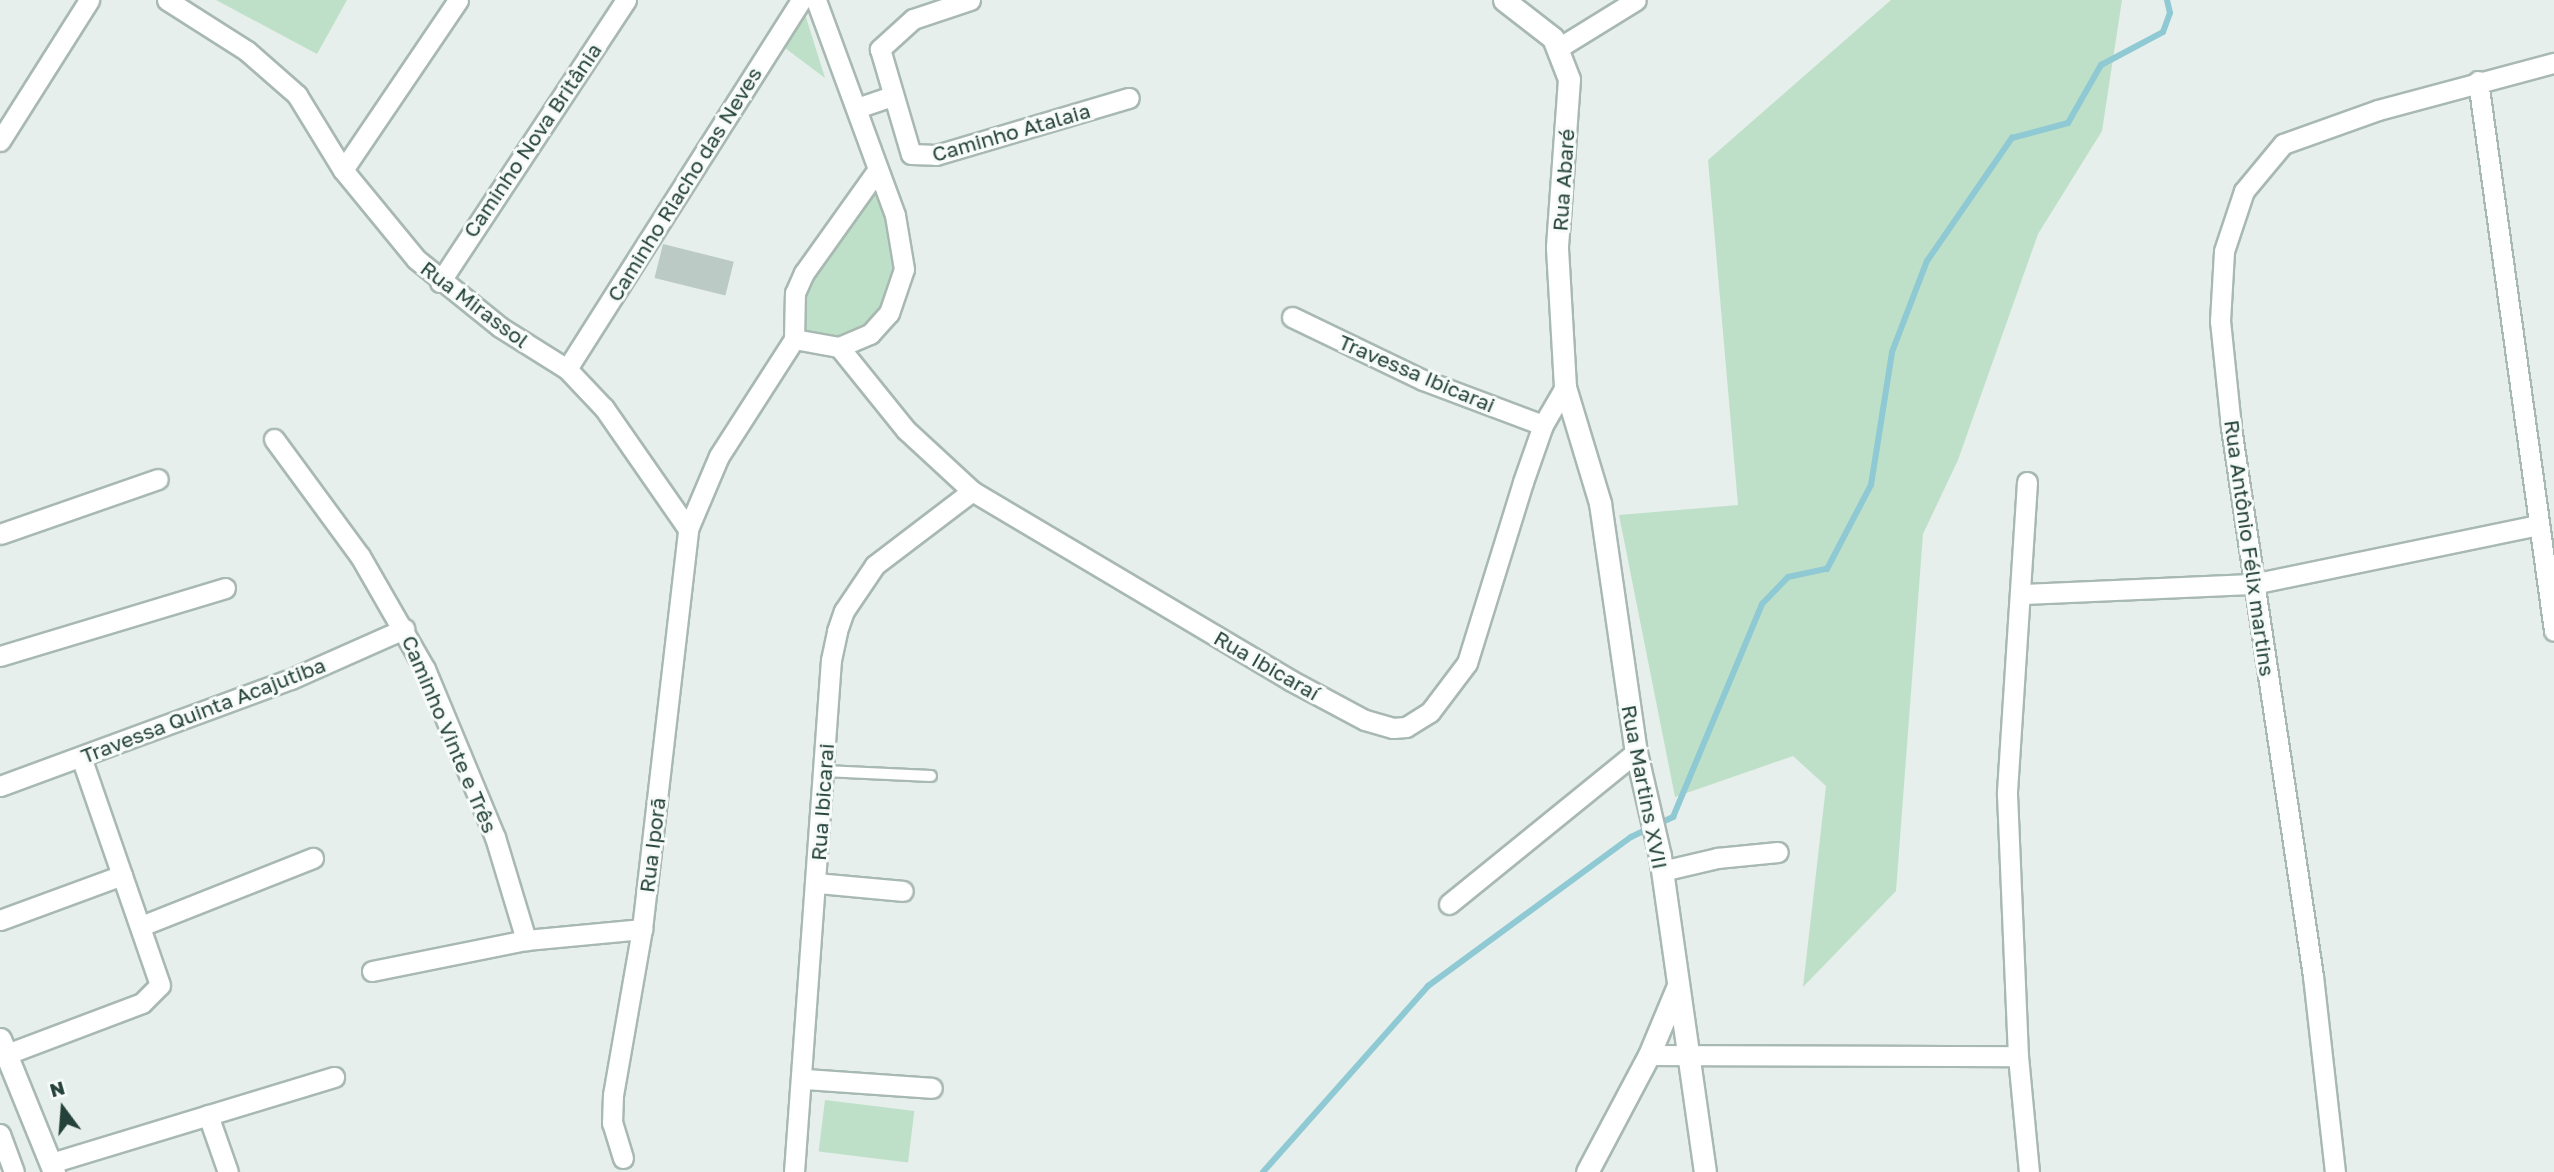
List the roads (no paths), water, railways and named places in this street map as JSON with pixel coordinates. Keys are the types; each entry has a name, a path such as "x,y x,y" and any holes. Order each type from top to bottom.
{"street":[{"path":"0,141 89,0"},
{"name":"Rua Mirassol","path":"167,0 247,51 297,94 343,170 440,282 567,369 604,408 688,528"},
{"path":"343,170 458,0"},
{"name":"Caminho Nova Britânia","path":"440,282 626,0"},
{"name":"Caminho Riacho das Neves","path":"567,369 801,0"},
{"path":"816,0 857,108 876,172 898,226 902,283 880,326 839,347 794,339 795,293 804,273 876,172"},
{"path":"857,108 892,96 880,49 913,19 970,0"},
{"path":"1505,0 1560,47 1636,0"},
{"name":"Rua Abaré","path":"1560,47 1569,79 1557,248 1565,387"},
{"name":"Rua Antônio Félix martins","path":"2334,1172 2313,976 2253,584 2220,321 2224,251 2244,191 2271,155 2302,133 2478,81 2554,63"},
{"path":"2478,81 2554,631"},
{"name":"Caminho Atalaia","path":"892,96 911,154 920,157 1129,98"},
{"name":"Travessa Ibicarai","path":"1292,317 1423,380 1543,425"},
{"name":"Rua Iporã","path":"623,1158 612,1123 613,1095 642,929 688,528 719,456 794,339"},
{"name":"Rua Ibicaraí","path":"839,347 906,430 972,491 1342,709 1380,725 1406,727 1442,702 1467,663 1543,425 1565,387"},
{"name":"Rua Martins XVII","path":"1565,387 1600,503 1636,752 1661,864 1705,1172"},
{"name":"Caminho Vinte e Três","path":"274,439 360,556 404,629 461,750 526,940"},
{"path":"0,534 158,480"},
{"path":"2026,482 2022,594 2007,794 2018,1056 2029,1172"},
{"name":"Rua Ibicarai","path":"794,1172 804,1079 831,660 844,611 875,565 972,491"},
{"path":"2022,594 2253,584 2539,525"},
{"path":"0,656 225,588"},
{"name":"Travessa Quinta Acajutiba","path":"0,786 291,679 404,629"},
{"path":"1449,904 1636,752"},
{"path":"80,757 160,985 142,1003 3,1046 52,1168 208,1115 334,1077"},
{"path":"1661,864 1777,852"},
{"path":"141,926 313,859"},
{"path":"0,920 122,875"},
{"path":"817,883 903,891"},
{"path":"372,971 526,940 642,929"},
{"path":"1587,1172 1649,1055 1678,986"},
{"path":"1649,1055 2018,1056"},
{"path":"804,1079 932,1088"},
{"path":"208,1115 228,1172"},
{"path":"0,1134 14,1172"}],"lane":[{"path":"824,771 931,776"}],"waterway":[{"path":"1263,1172 1428,986 1631,837 1673,817 1762,604 1788,577 1827,569 1871,485 1892,352 1927,261 2012,138 2068,123 2101,65 2163,32 2170,13 2167,0"}]}
